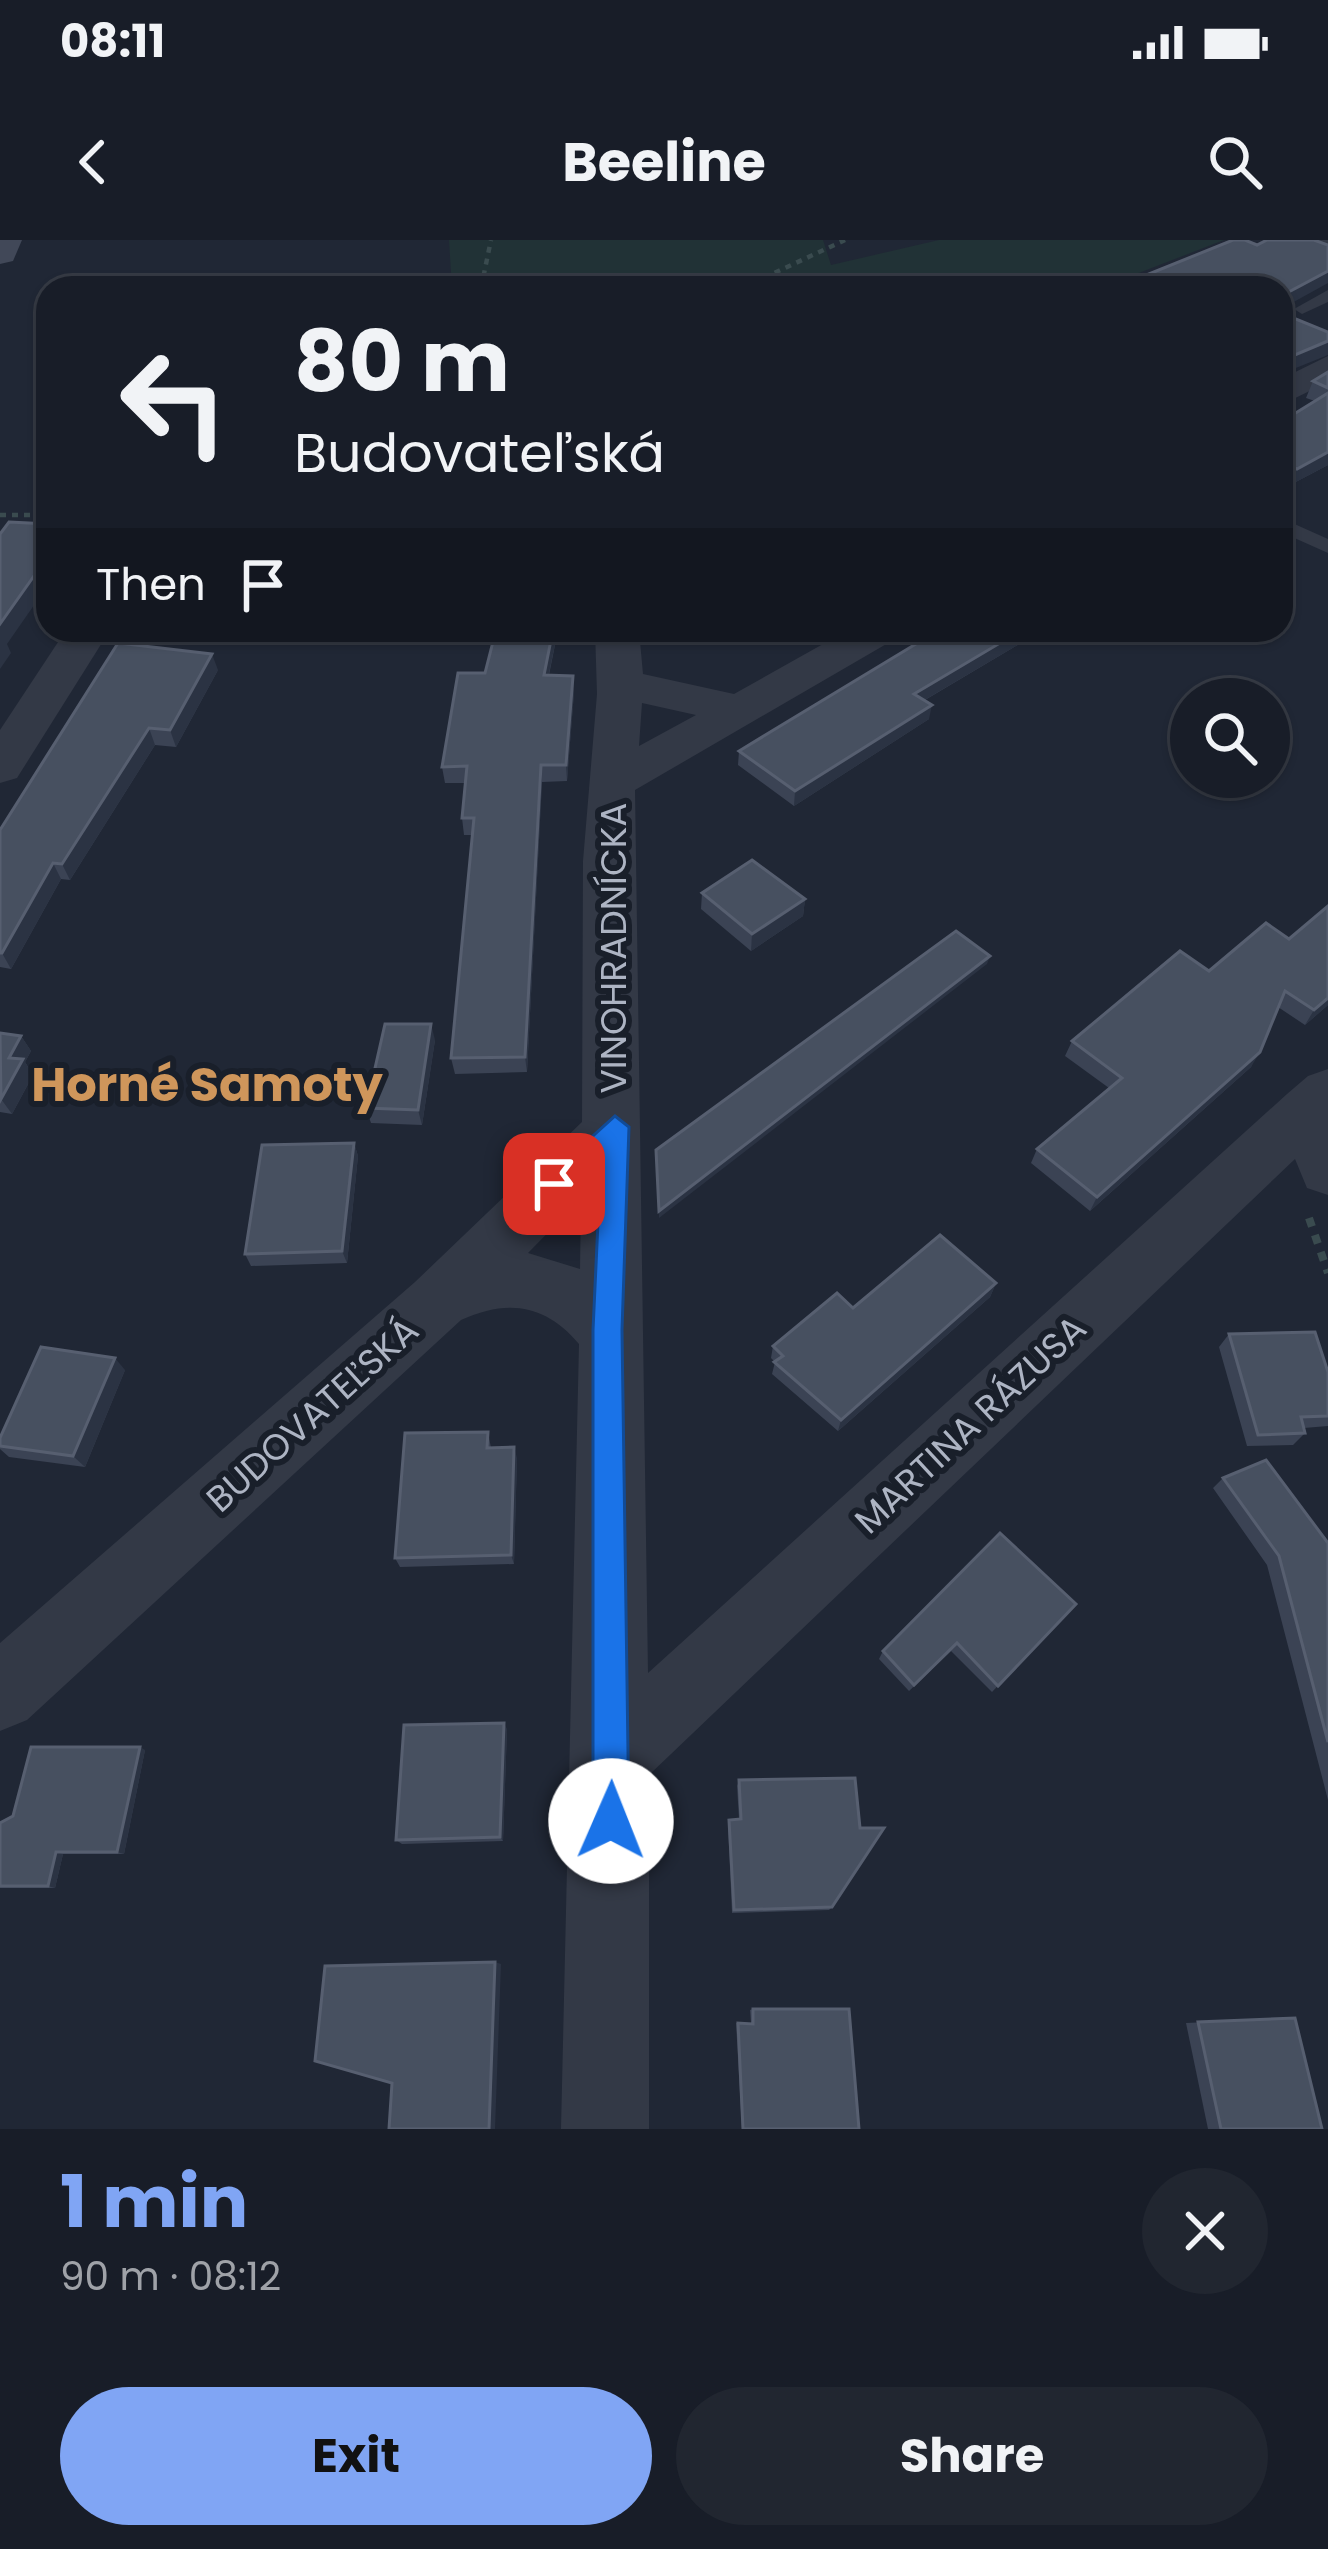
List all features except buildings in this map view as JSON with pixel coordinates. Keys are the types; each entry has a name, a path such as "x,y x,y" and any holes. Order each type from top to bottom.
{"main road":[{"path":"0,253 4,240"}],"street":[{"path":"1293,387 1328,367"},
{"path":"0,767 80,642"},
{"name":"VINOHRADNÍCKA","path":"605,2129 612,1756 607,1330 615,1127 611,1081 613,782 621,684 618,642"},
{"path":"613,782 746,711 860,642"},
{"path":"621,684 746,711"},
{"name":"MARTINA RÁZUSA","path":"612,1756 1321,1124"},
{"name":"BUDOVATEĽSKÁ","path":"0,1693 436,1302 615,1127"},
{"path":"436,1302 466,1286 499,1277 531,1278 562,1288 589,1305 607,1330"}],"lane":[{"path":"1302,309 1328,295"},
{"path":"1293,530 1328,548"}],"path":[{"path":"484,276 491,240"},
{"path":"768,276 845,240"},
{"path":"0,514 36,515"}],"shaded area":[{"path":"449,240 823,240 831,265 939,240 1224,240 1131,276 451,276"}],"district":[{"name":"Horné Samoty","path":"207,1084"}],"route":[{"path":"554,1184 615,1127 607,1330 611,1821"}]}
